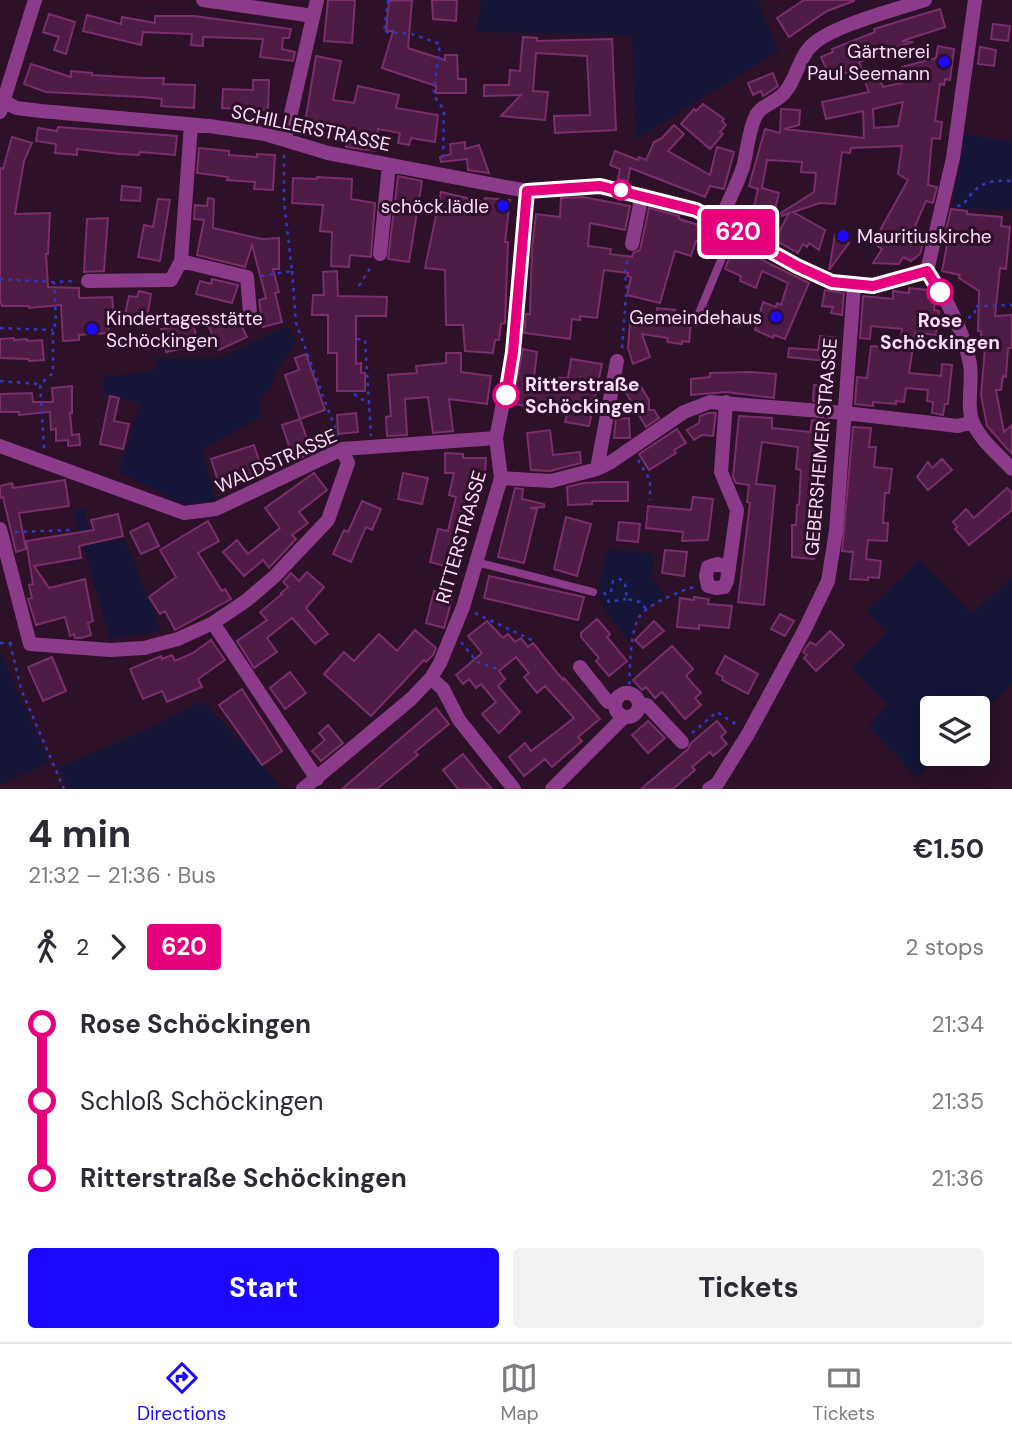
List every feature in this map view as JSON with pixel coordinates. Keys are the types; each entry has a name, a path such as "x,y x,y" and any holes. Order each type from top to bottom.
{"street":[{"path":"2,106 35,0"},
{"path":"203,0 313,16"},
{"path":"285,139 317,0"},
{"path":"720,222 742,168 754,118 760,110 788,90 802,57 811,46 820,38 843,28 925,0"},
{"path":"975,0 953,158 927,271 956,325 970,366 973,422 980,435 1012,469"},
{"name":"SCHILLERSTRASSE","path":"2,106 191,125 285,139 304,147 527,191 600,186 696,210 797,266 832,282 855,286"},
{"path":"88,281 171,280 181,261 191,125"},
{"path":"380,254 389,165"},
{"name":"RITTERSTRASSE","path":"303,789 411,699 431,678 463,607 501,478 496,438 513,352 527,191"},
{"path":"632,244 642,195"},
{"path":"181,261 247,277 250,313"},
{"path":"855,286 873,286 927,271"},
{"name":"GEBERSHEIMER STRASSE","path":"709,789 717,784 748,734 828,581 836,531 855,286"},
{"path":"597,469 617,361"},
{"path":"501,478 551,481 597,469 684,412 710,402 958,426 973,422"},
{"path":"708,586 708,567 718,564 729,569 737,510 721,472 726,402"},
{"name":"WALDSTRASSE","path":"0,446 184,513 216,509 342,449 496,438"},
{"path":"0,531 30,644 110,650 145,648 178,639 213,623 247,600 275,576 328,520 348,463 342,449"},
{"path":"213,623 317,779"},
{"path":"580,667 608,702 614,702"},
{"path":"431,678 443,689 458,720 514,789"},
{"path":"624,717 617,713 614,702 618,695 634,698 647,705 682,741"},
{"path":"552,789 624,717 635,714 634,698"}],"lane":[{"path":"699,313 734,229"},
{"path":"476,562 593,592"}],"path":[{"path":"388,0 384,32 412,34 440,44 434,89 435,96 444,110 441,143 444,176"},
{"path":"285,139 284,202 296,323 342,449"},
{"path":"943,206 963,205 974,189 990,181 1012,181"},
{"path":"617,361 624,342 627,282 624,276 632,244"},
{"path":"359,286 380,254"},
{"path":"247,277 292,271"},
{"path":"0,279 88,281"},
{"path":"0,381 40,384 53,373 53,330 56,322 54,282"},
{"path":"966,307 1012,305"},
{"path":"956,325 975,314 975,306"},
{"path":"0,328 53,330"},
{"path":"357,339 365,340 371,446"},
{"path":"40,384 44,447 51,464"},
{"path":"354,394 369,404"},
{"path":"630,448 650,480 650,500"},
{"path":"0,531 72,530"},
{"path":"611,592 613,580 620,579 625,583 627,599"},
{"path":"634,698 631,650 639,617 647,610 692,587 708,586"},
{"path":"593,592 603,589 609,602 627,599 640,602 647,610"},
{"path":"463,607 536,642"},
{"path":"453,631 477,662 501,670"},
{"path":"10,643 21,689 64,789"},
{"path":"682,741 717,712 748,734"}],"shaded area":[{"path":"481,0 757,0 779,51 636,139 632,35 477,32"},
{"path":"964,134 1010,142 1012,136 1012,210 952,208"},
{"path":"287,326 296,343 274,374 272,386 260,398 261,417 202,449 216,500 185,505 119,472 140,403 104,394 103,377 155,370 156,358 220,358"},
{"path":"84,509 93,545 125,539 161,631 110,639 74,511"},
{"path":"608,549 654,554 652,577 665,595 637,614 629,641 600,599 600,580"},
{"path":"920,560 972,614 1012,577 1012,684 990,705 990,696 920,696 920,766 929,766 917,778 869,726 888,705 852,668 886,633 867,610"},
{"path":"0,651 49,763 0,784"},
{"path":"203,701 283,789 68,789 59,767 140,733"}],"building":[{"path":"328,0 355,0 352,43 324,41"},
{"path":"412,0 408,48 445,60 445,55 457,55 458,79 466,79 466,93 436,93 436,86 382,68 393,31 386,31 389,1"},
{"path":"432,0 457,0 456,21 433,19"},
{"path":"804,0 854,1 827,11 789,37 777,18"},
{"path":"940,9 945,27 902,41 913,42 870,55 871,58 859,62 861,67 836,77 834,71 828,73 821,57 833,52 832,49 875,32 874,29"},
{"path":"49,14 75,22 66,54 54,50 59,37 43,32"},
{"path":"87,15 121,24 122,17 155,23 155,16 194,16 291,29 289,38 283,38 282,49 295,52 293,61 260,57 263,39 203,37 203,46 191,45 192,34 143,32 141,45 83,31"},
{"path":"993,24 1010,26 1008,41 991,39"},
{"path":"523,37 537,38 537,41 612,39 616,130 555,133 554,116 590,115 587,56 536,53 533,91 548,92 545,120 501,116 521,95 484,96 484,85 509,85 510,70 520,71"},
{"path":"938,46 954,49 950,80 945,79 944,85 940,84 935,121 942,122 940,139 932,138 928,185 937,187 933,203 926,201 913,231 925,236 920,254 911,261 903,257 899,264 873,263 882,249 873,243 908,180 898,174 902,146 851,148 850,153 842,152 835,204 820,203 793,212 825,230 819,250 809,243 807,247 803,244 798,253 775,240 789,213 782,216 781,213 814,192 816,173 801,172 802,162 767,160 762,188 779,193 768,236 742,223 747,213 752,215 758,189 749,186 765,129 780,133 781,109 800,110 799,125 784,129 864,138 863,111 826,119 822,102 869,92 863,77 877,73 883,87 906,82 902,67 936,58","holes":["903,102 898,126 874,128 873,109"]},
{"path":"980,47 996,50 994,66 978,64"},
{"path":"316,56 341,61 333,100 354,103 358,86 399,95 396,108 438,115 435,142 411,138 409,145 398,143 400,133 378,129 376,151 346,147 347,130 305,123"},
{"path":"31,64 71,77 71,71 92,75 164,78 163,84 195,85 194,108 161,106 162,99 46,92 24,84"},
{"path":"773,73 778,86 763,96 761,91 753,95 748,83"},
{"path":"253,80 269,80 268,110 222,108 223,89 253,90"},
{"path":"703,104 724,119 722,121 726,125 720,132 723,134 710,149 681,124 694,109 696,111"},
{"path":"674,125 684,134 668,151 710,175 717,147 734,152 724,189 710,186 705,197 630,168 628,181 618,179 620,169 610,165 615,151 638,160 639,157 646,160 654,142 662,138"},
{"path":"58,127 177,136 175,155 140,152 139,155 120,154 77,149 77,155 55,153 56,144 36,141 38,128 57,131"},
{"path":"12,137 32,143 24,161 15,214 50,213 46,254 48,287 79,288 79,298 112,297 114,317 108,316 109,333 79,335 79,340 63,341 61,305 29,308 2,306 0,168 3,169"},
{"path":"465,142 465,149 479,145 489,173 468,170 467,159 441,162 440,157 451,154 450,144"},
{"path":"199,148 229,151 229,155 275,155 273,190 254,189 255,182 227,180 228,177 197,173"},
{"path":"398,176 422,181 409,262 388,259"},
{"path":"293,178 352,179 351,199 375,203 371,257 350,255 349,267 331,266 332,232 320,231 323,205 292,203"},
{"path":"122,186 141,188 140,201 121,200"},
{"path":"441,192 484,202 485,198 510,200 505,242 508,242 505,323 501,324 499,340 495,340 493,353 465,351 463,325 446,325 445,270 425,268"},
{"path":"583,197 630,206 625,230 590,223 588,246 611,249 610,254 632,257 633,253 640,250 649,208 679,216 679,219 724,236 718,250 696,241 691,256 675,251 660,303 627,295 631,277 627,276 628,273 604,270 597,318 580,316 580,320 572,319 570,339 524,333 526,314 530,314 536,214 560,217 561,198"},
{"path":"208,198 214,199 213,228 262,239 279,238 279,269 273,269 282,322 263,327 259,300 266,298 252,245 245,267 197,255 204,220 194,219 195,205 207,206"},
{"path":"158,199 170,200 160,261 138,257 144,225 153,227"},
{"path":"951,209 967,211 967,214 1002,217 1001,226 1010,227 1006,269 1000,268 995,316 1012,315 1012,348 1008,348 1006,377 1003,376 1001,390 996,390 1004,432 1012,425 1012,454 987,426 981,395 985,348 981,348 981,331 978,331 979,291 959,278 960,275 942,271 949,235 945,234"},
{"path":"108,218 104,271 84,272 87,219"},
{"path":"835,235 849,243 829,270"},
{"path":"735,243 809,283 785,339 774,335 773,338 755,330 763,302 776,307 777,303 781,305 788,283 762,271 756,288 740,281 741,276 725,269"},
{"path":"337,271 338,296 387,297 386,316 356,316 356,364 361,363 361,373 365,373 365,391 337,391 337,353 328,353 328,315 312,315 313,295 324,295 323,272"},
{"path":"212,279 238,285 232,303 196,294 200,281 211,284"},
{"path":"909,288 928,290 928,298 935,301 934,310 939,311 936,335 915,333 909,373 941,376 942,364 952,365 948,404 945,404 943,415 932,413 933,402 927,401 928,390 906,388 904,402 896,401 896,404 855,404 857,377 867,378 871,346 900,348 902,329 871,326 870,339 860,338 863,296 893,299 893,291 909,293"},
{"path":"825,290 844,293 842,315 831,313 833,307 822,306"},
{"path":"139,291 151,294 146,324 124,319 129,296 137,297"},
{"path":"657,308 675,310 673,322 691,324 689,342 667,342 668,338 642,334 650,357 633,364 628,348 630,322 655,323"},
{"path":"236,314 247,337 219,350 209,327"},
{"path":"193,323 198,345 166,352 161,329"},
{"path":"820,336 838,338 835,362 788,357 789,348 818,350"},
{"path":"0,339 42,340 44,360 0,358"},
{"path":"523,349 537,352 534,377 568,378 571,359 602,364 589,426 565,422 569,404 527,401 527,406 512,404"},
{"path":"446,353 461,353 461,372 491,376 487,404 449,399 453,431 433,433 428,397 405,399 407,435 387,436 386,417 391,416 388,375 417,373 416,366 446,363"},
{"path":"306,354 325,410 300,419 285,375 299,370 295,358"},
{"path":"710,373 776,374 774,398 726,392 691,395 691,379 710,377"},
{"path":"638,382 649,400 649,410 654,410 659,418 646,427 625,391"},
{"path":"814,385 832,386 830,402 813,401"},
{"path":"72,386 72,435 79,434 80,445 68,446 68,440 56,441 56,429 51,430 50,412 19,415 19,412 0,412 0,394 32,393 33,402 53,402 52,388"},
{"path":"110,396 119,398 114,421 129,424 123,449 100,444"},
{"path":"356,413 358,432 338,434 337,415"},
{"path":"716,413 713,436 702,435 694,440 687,430 699,423 700,416"},
{"path":"739,416 772,418 772,428 810,432 812,420 826,421 825,442 819,441 815,488 821,489 814,559 792,557 792,525 796,525 801,470 796,469 798,447 762,442 756,484 775,486 764,605 738,602 750,503 747,502 749,485 736,483 733,477"},
{"path":"629,418 630,438 614,438 616,419"},
{"path":"300,419 312,453 294,461 282,425"},
{"path":"853,427 871,428 869,447 876,447 874,467 892,469 889,493 885,493 883,523 888,523 887,541 868,540 866,559 881,561 879,578 868,577 868,580 850,579 853,552 842,551"},
{"path":"677,429 686,443 674,450 676,453 649,470 639,454"},
{"path":"550,430 553,455 580,452 581,463 550,471 531,470 527,433"},
{"path":"254,445 263,473 220,487 211,459"},
{"path":"445,453 463,454 463,458 486,458 485,474 478,474 456,569 430,562 438,529 448,531 456,497 449,495 454,473 445,473"},
{"path":"942,459 952,470 928,490 917,477 928,462 932,468"},
{"path":"314,473 327,490 299,512 308,523 292,535 296,539 269,568 263,560 244,576 223,552 237,540 248,554 280,528 265,508"},
{"path":"403,473 428,478 422,504 398,499"},
{"path":"65,480 69,506 19,513 26,549 16,552 3,497 0,498 0,486 12,483 13,488"},
{"path":"628,482 628,501 592,501 592,504 568,505 567,487"},
{"path":"515,488 523,489 522,499 544,504 544,507 530,508 537,509 524,563 498,557"},
{"path":"1007,488 1012,493 1012,510 969,545 955,529 957,527 953,522 966,509 974,518"},
{"path":"693,497 713,499 708,540 682,541 683,532 646,528 648,506 691,510"},
{"path":"362,501 381,509 372,530 366,527 351,562 333,554 344,530 348,532"},
{"path":"118,514 123,536 79,546 81,558 34,566 49,588 85,579 93,621 88,623 91,635 81,638 75,638 74,634 70,636 65,617 36,625 28,599 32,598 29,585 33,584 26,541 94,530 91,520"},
{"path":"566,517 591,524 577,576 554,569"},
{"path":"208,521 219,541 198,553 222,591 225,589 231,599 175,630 165,611 160,614 149,597 176,577 160,550"},
{"path":"619,522 640,524 638,542 617,540"},
{"path":"148,523 159,546 141,554 130,532"},
{"path":"665,550 687,552 684,576 662,573"},
{"path":"307,572 324,587 306,608 328,634 315,644 292,618 267,638 277,652 254,668 237,641 267,620 260,612 288,587 283,582 291,573 299,581"},
{"path":"489,576 584,597 578,620 484,598"},
{"path":"434,591 453,595 444,628 426,623"},
{"path":"694,597 709,599 708,604 732,606 729,628 699,625 699,629 677,627 680,598 694,600"},
{"path":"780,614 794,621 785,636 771,629"},
{"path":"597,619 610,634 607,637 627,661 609,676 596,661 599,658 581,637 581,633"},
{"path":"487,621 503,638 508,634 515,642 521,638 528,647 533,643 600,719 578,737 582,741 552,767 545,759 524,776 509,757 525,743 531,751 574,718 545,686 537,693 524,677 529,673 516,657 499,671 505,679 498,686 520,712 499,733 482,714 496,702 481,684 476,688 469,679 463,684 456,675 482,653 468,636"},
{"path":"654,621 664,631 643,648 635,640"},
{"path":"415,630 436,648 433,655 426,662 424,660 371,716 324,674 344,652 354,661 379,634 397,651"},
{"path":"830,631 844,645 816,671 804,658 807,655 803,652 810,642 816,645"},
{"path":"211,640 225,660 198,679 202,687 167,702 162,691 143,699 130,669 161,656 162,659 172,655 175,661 193,653"},
{"path":"672,646 693,669 686,676 701,693 695,698 701,705 685,719 662,692 655,698 646,687 642,690 633,680"},
{"path":"725,656 758,674 748,694 722,680 723,677 716,673"},
{"path":"52,657 66,691 43,701 28,667"},
{"path":"290,672 306,693 285,709 270,688"},
{"path":"242,689 282,751 262,765 219,705"},
{"path":"436,708 449,724 415,752 418,755 377,789 342,789"},
{"path":"648,721 665,738 648,753 632,735"},
{"path":"717,721 726,732 721,737 727,744 713,756 710,752 692,767 695,770 673,789 641,789 688,749 691,743"},
{"path":"328,725 343,743 321,761 312,751 325,740 319,733"},
{"path":"463,754 492,789 458,789 443,770"}],"bus line":[{"name":"620","path":"506,395 513,352 527,191 600,186 642,195 696,210 797,266 832,282 873,286 927,271 940,292"}],"place":[{"name":"Gärtnerei Paul Seemann","path":"944,62"},
{"name":"schöck.lädle","path":"503,206"},
{"name":"Mauritiuskirche","path":"843,236"},
{"name":"Rose Schöckingen","path":"940,292"},
{"name":"Gemeindehaus","path":"776,317"},
{"name":"Kindertagesstätte Schöckingen","path":"92,329"},
{"name":"Ritterstraße Schöckingen","path":"506,395"}]}
